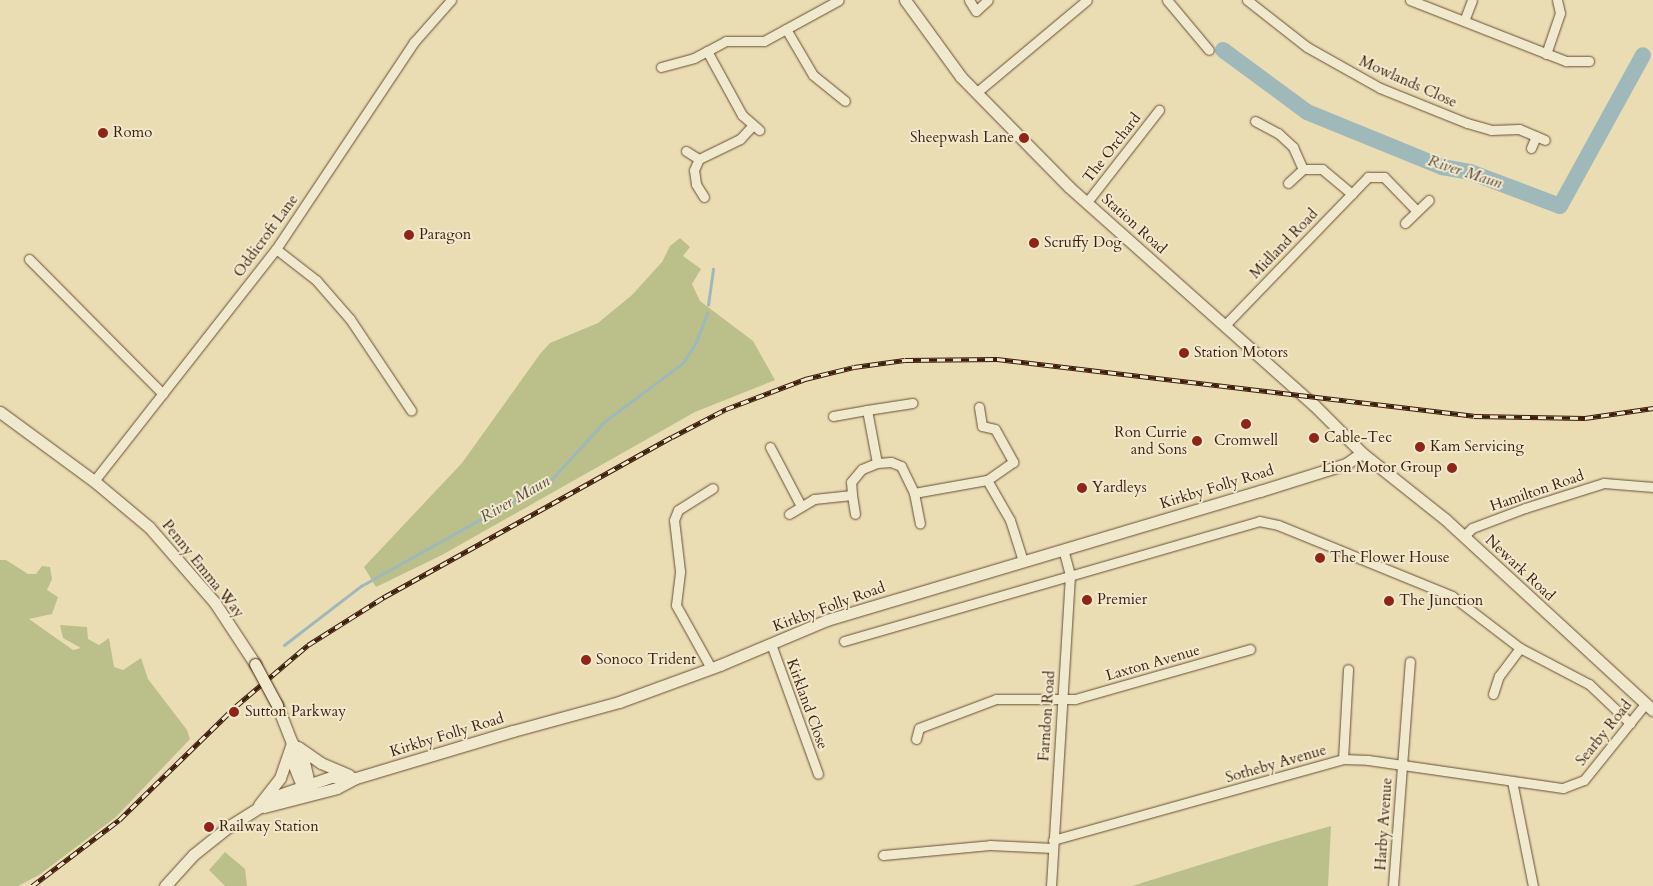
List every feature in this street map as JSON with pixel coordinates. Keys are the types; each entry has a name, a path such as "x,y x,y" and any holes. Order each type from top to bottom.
{"main road":[{"name":"Station Road","path":"905,0 961,77 976,92 1087,202 1225,325 1362,453"},
{"name":"Penny Emma Way","path":"0,412 94,481 170,548 215,603 255,664 277,705 292,743 304,762 305,785 309,796"},
{"name":"Newark Road","path":"1362,453 1406,485 1464,536 1649,707"},
{"name":"Kirkby Folly Road","path":"264,807 337,788 356,778 619,702 711,668 827,620 1346,464 1362,453"},
{"path":"251,814 280,778 292,743 321,763 356,778"},
{"path":"165,886 192,855 228,827 264,807 279,795 331,777 356,778"}],"street":[{"name":"Oddicroft Lane","path":"94,481 276,249 414,42 451,0"},
{"path":"661,68 707,51 726,41 764,41 839,0"},
{"path":"969,0 976,11 988,0"},
{"path":"976,92 1088,0"},
{"path":"1167,0 1209,50"},
{"name":"Mowlands Close","path":"1247,0 1307,47 1380,88 1467,123 1491,130 1519,129 1545,140"},
{"path":"1410,0 1566,61 1590,61"},
{"path":"1464,22 1472,0"},
{"path":"1546,54 1560,12 1557,0"},
{"path":"786,29 813,75 845,101"},
{"path":"704,197 696,184 694,170 699,159 740,139 756,128 742,115 707,51"},
{"name":"The Orchard","path":"1087,202 1159,110"},
{"path":"1255,122 1278,133 1294,148 1303,169"},
{"path":"1531,148 1536,136"},
{"path":"686,151 699,159"},
{"path":"1288,183 1303,169 1322,169 1352,194"},
{"name":"Midland Road","path":"1225,325 1368,177 1384,178 1417,212"},
{"path":"1405,223 1429,200"},
{"path":"276,249 316,280 350,319 412,410"},
{"path":"29,259 163,394"},
{"path":"833,416 912,403"},
{"path":"914,493 987,480 1012,462 995,429 982,426 979,407"},
{"path":"867,410 877,463"},
{"path":"770,447 801,506"},
{"path":"855,514 851,482 862,469 877,463 891,462 902,466 914,493 920,523"},
{"path":"987,480 1010,520 1023,561"},
{"name":"Hamilton Road","path":"1464,536 1472,528 1525,508 1604,483 1653,487"},
{"path":"711,668 676,605 680,571 674,520 678,510 713,488"},
{"path":"789,514 814,499 852,495"},
{"path":"844,641 1260,522 1278,525 1452,596 1520,648 1589,684 1630,723"},
{"name":"Farndon Road","path":"1051,886 1070,575 1063,549"},
{"name":"Kirkland Close","path":"771,644 818,774"},
{"path":"1493,694 1499,676 1520,648"},
{"name":"Laxton Avenue","path":"916,738 919,728 996,699 1075,699 1250,649"},
{"name":"Harby Avenue","path":"1393,886 1410,662"},
{"path":"1343,759 1348,669"},
{"name":"Searby Road","path":"1512,781 1563,788 1584,780 1630,723 1649,707"},
{"name":"Sotheby Avenue","path":"883,855 990,845 1053,844 1343,759 1402,764 1512,781"},
{"path":"1512,781 1533,886"}],"green space":[{"path":"680,238 690,247 683,256 701,269 692,284 700,301 753,341 775,380 695,412 442,555 376,587 364,567 462,463 540,354 550,343 598,323 632,295 662,262 670,246"},
{"path":"0,560 6,560 28,574 36,574 42,566 50,567 52,579 47,590 58,597 52,614 29,619 73,650 81,648 63,638 60,625 87,627 88,639 99,645 109,638 114,667 123,670 141,658 148,679 187,730 190,739 116,817 39,875 18,886 0,886"},
{"path":"1331,826 1328,886 1132,886 1264,845"},
{"path":"225,852 245,869 247,886 225,886 209,870"}],"waterway":[{"name":"River Maun","path":"1223,50 1307,112 1442,167 1470,172 1560,206 1643,55"},
{"name":"River Maun","path":"708,305 713,269"},
{"name":"River Maun","path":"284,645 361,586 551,480 604,422 683,363 696,342 707,313"}],"railway":[{"path":"32,886 119,820 236,706 308,645 384,597 672,437 726,409 805,379 854,367 905,360 997,359 1474,416 1585,418 1653,408"}],"place":[{"name":"Romo","path":"103,133"},
{"name":"Sheepwash Lane","path":"1024,138"},
{"name":"Paragon","path":"409,235"},
{"name":"Scruffy Dog","path":"1034,243"},
{"name":"Station Motors","path":"1184,353"},
{"name":"Cromwell","path":"1246,424"},
{"name":"Cable-Tec","path":"1314,438"},
{"name":"Ron Currie and Sons","path":"1197,441"},
{"name":"Kam Servicing","path":"1420,447"},
{"name":"Lion Motor Group","path":"1452,468"},
{"name":"Yardleys","path":"1082,488"},
{"name":"The Flower House","path":"1320,558"},
{"name":"Premier","path":"1087,600"},
{"name":"The Junction","path":"1389,601"},
{"name":"Sonoco Trident","path":"586,660"},
{"name":"Sutton Parkway","path":"234,712"},
{"name":"Railway Station","path":"209,827"}]}
